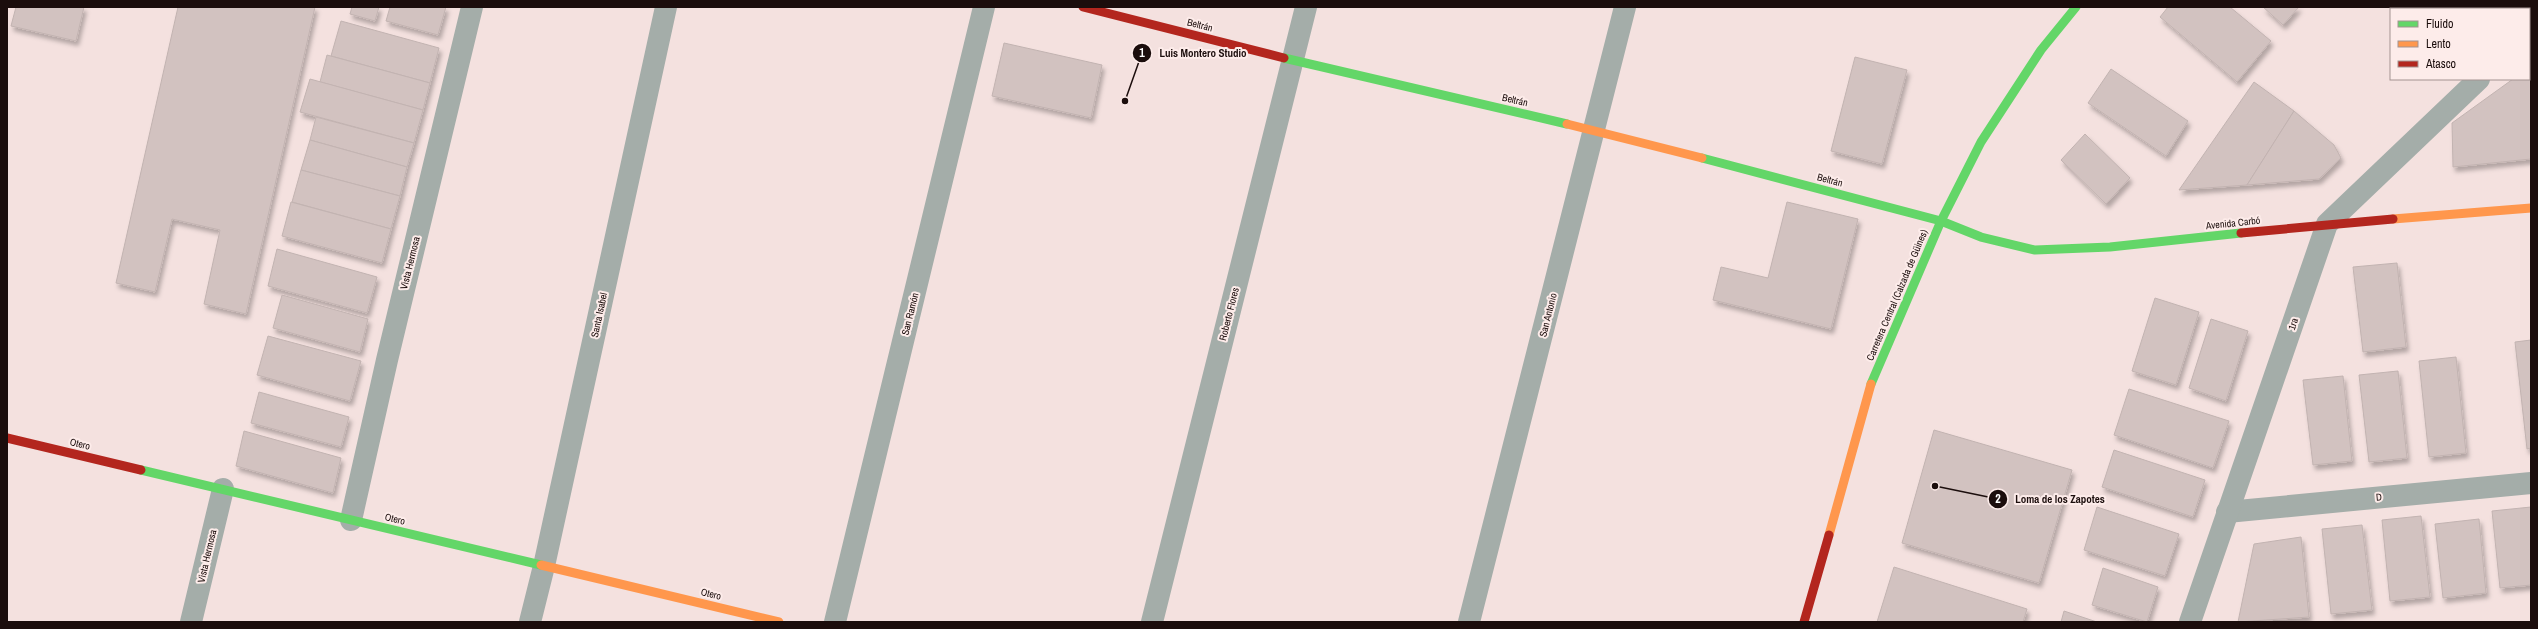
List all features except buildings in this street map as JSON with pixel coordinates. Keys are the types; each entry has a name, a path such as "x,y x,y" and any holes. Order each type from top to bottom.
{"street":[{"name":"Vista Hermosa","path":"351,520 386,360 472,7"},
{"name":"Santa Isabel","path":"530,622 544,566 666,7"},
{"name":"San Ramón","path":"835,622 984,7"},
{"name":"Beltrán","path":"1083,7 1292,60 1595,130 1941,220"},
{"name":"Roberto Flores","path":"1152,622 1306,7"},
{"name":"San Antonio","path":"1469,622 1625,7"},
{"name":"Carretera Central (Calzada de Güines)","path":"1804,622 1872,382 1941,220 1981,142 2041,50 2076,7"},
{"name":"1ra","path":"2190,622 2327,224 2478,80"},
{"name":"Avenida Carbó","path":"1941,220 1981,237 2035,250 2110,247 2327,224 2531,208"},
{"name":"Otero","path":"7,438 779,622"},
{"name":"D","path":"2227,512 2531,483"},
{"name":"Vista Hermosa","path":"191,622 223,489"}],"traffic: fast":[{"path":"1871,384 1941,221 1981,142 2041,50 2076,7"},
{"path":"1284,58 1567,124"},
{"path":"1702,158 1941,221 1981,237 2035,250 2110,247 2241,233"},
{"path":"141,470 541,565"}],"traffic: slow":[{"path":"1567,124 1702,158"},
{"path":"2393,219 2531,208"},
{"path":"1829,535 1871,384"},
{"path":"541,565 779,622"}],"traffic: jam":[{"path":"1083,7 1284,58"},
{"path":"2241,233 2393,219"},
{"path":"7,438 141,470"},
{"path":"1804,622 1829,535"}],"place":[{"name":"Luis Montero Studio","path":"1125,101"},
{"name":"Loma de los Zapotes","path":"1935,486"}]}
